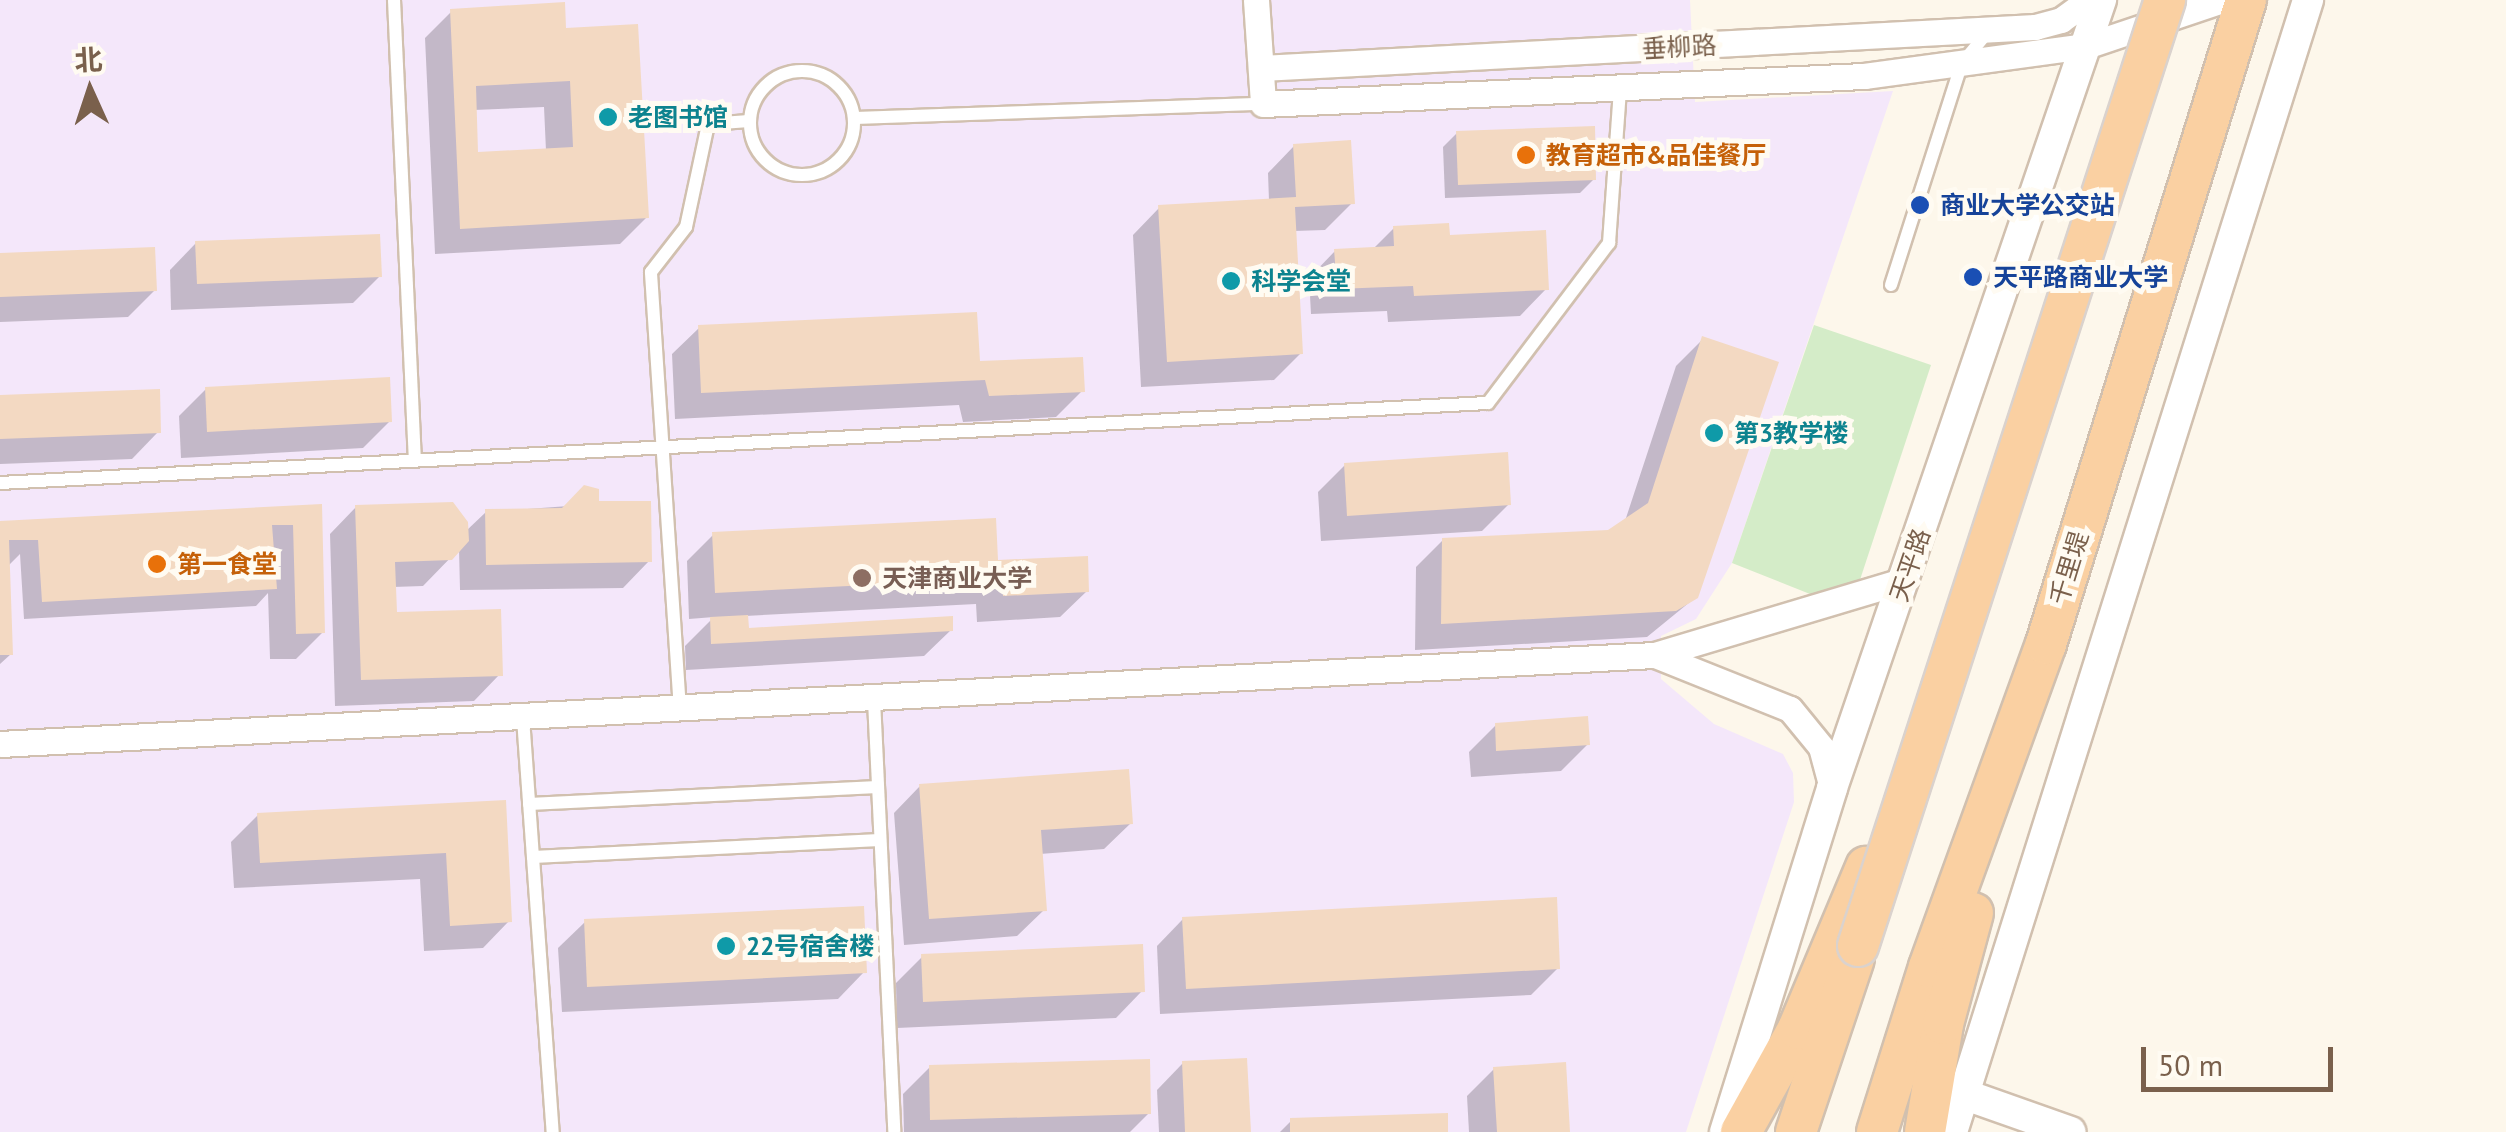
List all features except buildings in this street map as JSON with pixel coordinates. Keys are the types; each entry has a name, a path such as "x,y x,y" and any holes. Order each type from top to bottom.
{"highway":[{"path":"1796,1132 1848,941 1946,668 2165,0"},
{"name":"千里堤","path":"1878,1132 1942,971 2246,0"},
{"path":"1741,1132 1848,941"},
{"path":"1925,1132 1942,971"}],"street":[{"path":"1256,0 1263,104"},
{"name":"垂柳路","path":"1261,68 2000,28 2061,20 2089,0"},
{"name":"天平路","path":"1725,1132 1832,788 2100,0"},
{"name":"垂柳路","path":"1263,104 1848,77 2086,46 2223,0"},
{"path":"1952,1132 2308,0"},
{"path":"0,744 1655,655 1905,580"},
{"path":"1655,655 1790,709 1821,747 1832,788"},
{"path":"1964,1094 2071,1132"}],"lane":[{"path":"394,0 415,461"},
{"path":"1890,286 1962,63 1976,41 2000,28"},
{"path":"809,70 840,86 854,118 846,150 835,164 803,175 771,165 751,138 749,122 752,104 774,77 809,70"},
{"path":"0,484 1488,402 1609,243 1620,88"},
{"path":"854,118 1263,104"},
{"path":"680,710 651,272 686,227 708,124 749,122"},
{"path":"874,700 894,1132"},
{"path":"522,718 553,1132"},
{"path":"529,804 878,787"},
{"path":"533,857 880,840"}],"shaded area":[{"name":"天津商业大学","path":"0,0 1690,0 1695,102 1893,91 1732,563 1696,619 1661,636 1661,679 1714,724 1783,754 1793,773 1794,802 1686,1132 0,1132"}],"green space":[{"path":"1814,325 1931,365 1850,610 1732,563"}],"place":[{"name":"老图书馆","path":"608,117"},
{"name":"教育超市&品佳餐厅","path":"1526,155"},
{"name":"商业大学公交站","path":"1920,205"},
{"name":"天平路商业大学","path":"1973,277"},
{"name":"科学会堂","path":"1231,281"},
{"name":"第3教学楼","path":"1714,433"},
{"name":"第一食堂","path":"157,564"},
{"name":"天津商业大学","path":"862,578"},
{"name":"22号宿舍楼","path":"726,946"}]}
